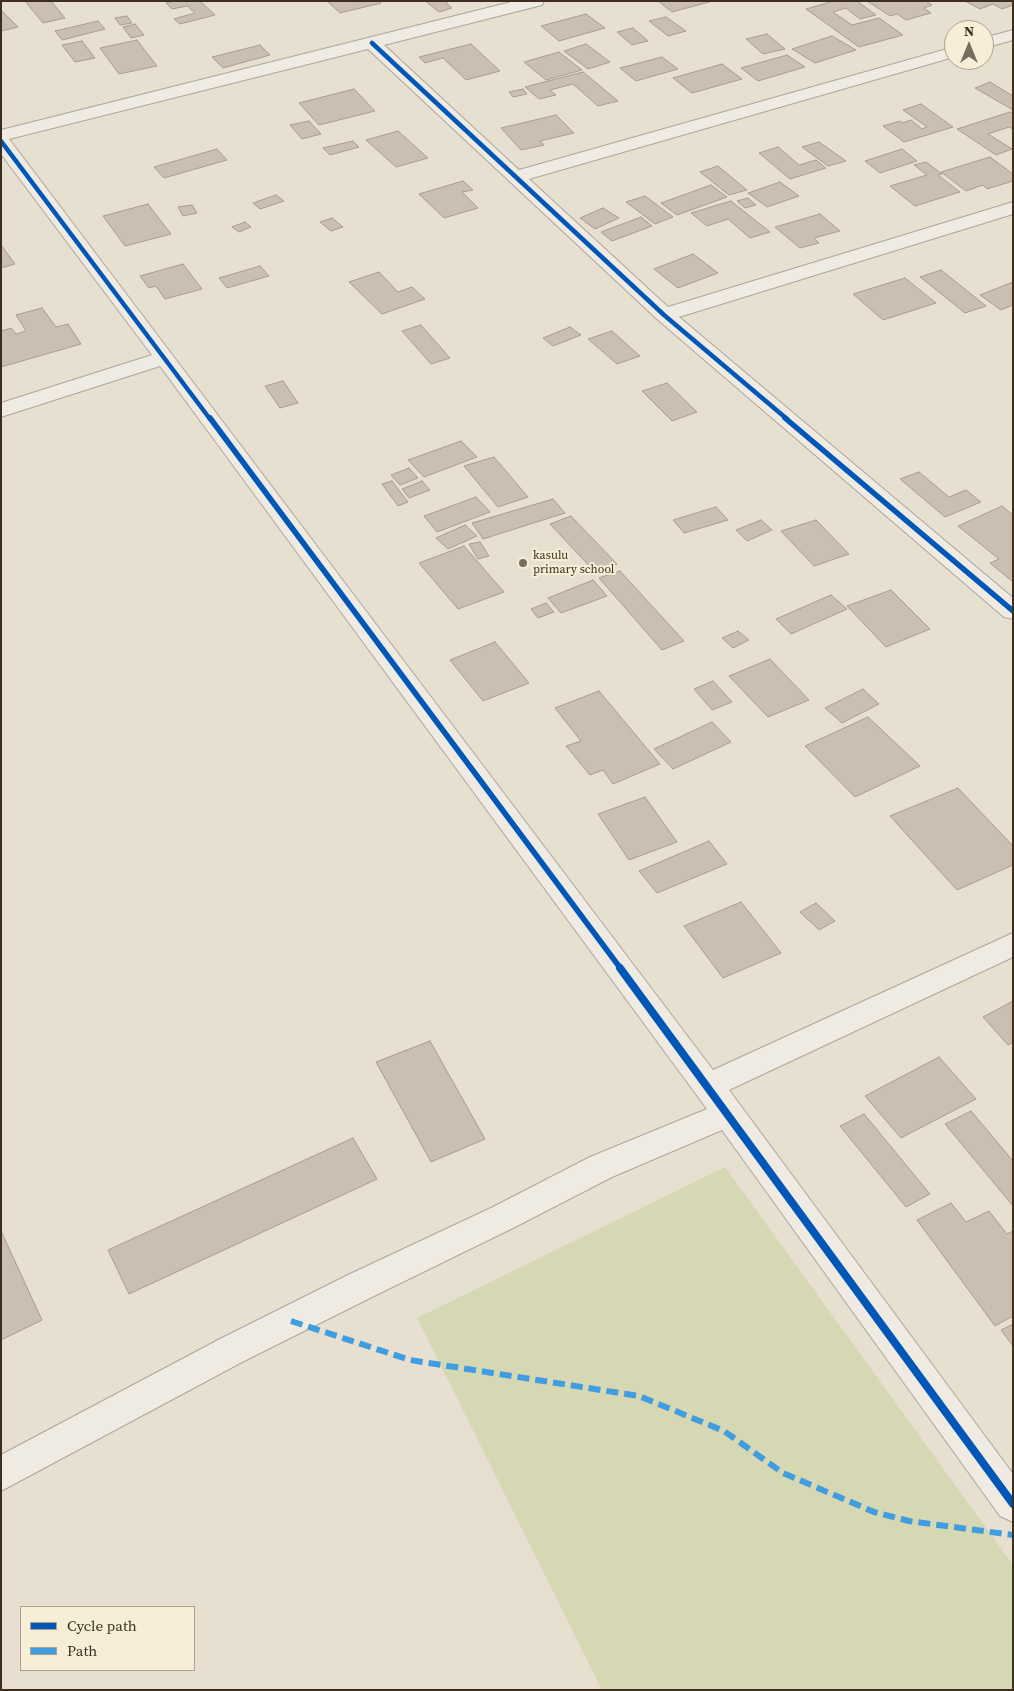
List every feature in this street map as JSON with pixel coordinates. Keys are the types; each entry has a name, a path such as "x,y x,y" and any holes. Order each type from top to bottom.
{"street":[{"path":"1,136 536,1"},
{"path":"994,40 1013,35"},
{"path":"372,43 664,315 1013,611"},
{"path":"516,177 944,55"},
{"path":"1,141 708,1086 1013,1504"},
{"path":"664,315 1013,208"},
{"path":"1,410 165,358"},
{"path":"708,1086 1013,944"},
{"path":"1,1474 232,1350 360,1286 504,1217 601,1167 728,1114"}],"green space":[{"path":"725,1167 1013,1565 1013,1690 602,1690 417,1318"}],"building":[{"path":"25,1 51,1 65,18 43,23"},
{"path":"200,1 215,15 180,24 174,19 195,13 187,6 172,9 166,3"},
{"path":"327,1 379,1 381,3 340,13"},
{"path":"425,1 449,1 446,3 452,8 439,12"},
{"path":"658,1 713,1 672,12"},
{"path":"834,1 857,1 876,15 860,19 846,8 833,12 852,25 879,18 903,35 859,47 806,9"},
{"path":"867,1 926,1 932,5 924,8 931,13 906,20 897,14 890,16"},
{"path":"965,1 1013,1 1013,5 1002,9 993,4 980,9"},
{"path":"1,10 18,27 1,31"},
{"path":"586,14 605,28 559,41 541,26"},
{"path":"127,16 132,23 120,25 115,18"},
{"path":"666,17 686,31 668,36 649,21"},
{"path":"98,21 105,29 62,40 55,31"},
{"path":"135,24 144,35 131,38 123,27"},
{"path":"633,28 648,41 632,45 617,32"},
{"path":"767,34 785,49 763,54 746,39"},
{"path":"832,36 856,50 815,63 792,49"},
{"path":"137,40 157,66 119,74 100,48"},
{"path":"82,41 95,58 75,62 62,45"},
{"path":"471,44 500,71 466,80 443,58 425,63 419,57"},
{"path":"586,44 610,62 588,69 564,51"},
{"path":"260,45 270,55 223,68 212,57"},
{"path":"559,52 582,70 546,80 524,62"},
{"path":"787,55 805,67 758,81 741,68"},
{"path":"662,57 678,69 636,81 620,68"},
{"path":"722,64 742,79 692,93 673,78"},
{"path":"583,72 618,101 598,106 573,84 550,90 556,95 539,99 525,87"},
{"path":"990,82 1013,96 1013,110 975,88"},
{"path":"354,89 375,111 319,125 299,103"},
{"path":"523,89 527,94 513,97 509,92"},
{"path":"921,104 953,127 904,142 883,126 911,120 922,129 927,127 903,110"},
{"path":"1010,112 1013,114 1013,129 1009,127 988,134 1012,149 996,155 957,129"},
{"path":"556,115 574,133 540,141 544,145 521,150 501,128"},
{"path":"309,121 321,134 302,139 290,125"},
{"path":"398,131 428,158 396,167 366,140"},
{"path":"353,141 359,147 330,155 323,148"},
{"path":"819,142 846,161 828,166 802,147"},
{"path":"778,147 799,165 816,160 826,168 790,179 759,153"},
{"path":"217,149 227,160 164,178 154,167"},
{"path":"902,149 917,161 880,173 865,161"},
{"path":"990,157 1013,174 1013,181 987,189 983,185 966,191 941,172"},
{"path":"926,162 942,174 938,175 960,192 915,206 890,186 927,175 914,165"},
{"path":"718,166 747,190 729,195 700,172"},
{"path":"463,181 473,190 462,192 478,208 444,218 419,194"},
{"path":"780,182 799,196 767,207 748,193"},
{"path":"711,185 727,197 677,215 661,203"},
{"path":"276,195 284,201 260,209 253,203"},
{"path":"645,196 673,217 655,224 626,202"},
{"path":"748,198 756,205 745,208 737,201"},
{"path":"731,201 770,232 750,238 728,219 707,226 691,213"},
{"path":"148,204 171,234 125,246 103,216"},
{"path":"192,205 197,213 183,216 178,207"},
{"path":"603,208 619,218 595,229 580,218"},
{"path":"820,214 840,231 814,238 819,243 800,248 775,227"},
{"path":"641,217 652,226 612,241 601,232"},
{"path":"332,218 343,227 331,231 320,222"},
{"path":"245,222 251,227 239,232 232,227"},
{"path":"1,245 15,264 1,268"},
{"path":"693,254 718,273 678,288 654,269"},
{"path":"183,264 202,289 165,299 156,286 149,288 140,276"},
{"path":"260,266 269,276 227,288 219,278"},
{"path":"941,270 986,306 965,313 920,277"},
{"path":"379,272 398,292 412,287 425,299 382,314 349,282"},
{"path":"905,278 936,303 883,320 853,294"},
{"path":"1013,282 1013,305 1001,310 980,295"},
{"path":"42,308 56,327 68,324 81,344 1,367 1,331 11,328 16,334 26,331 16,315"},
{"path":"421,325 450,358 431,364 402,331"},
{"path":"570,327 581,335 553,346 543,338"},
{"path":"612,331 640,356 617,364 588,339"},
{"path":"283,381 298,403 280,408 265,386"},
{"path":"667,383 697,412 672,421 642,391"},
{"path":"461,441 477,457 424,477 408,460"},
{"path":"494,457 528,497 498,507 464,466"},
{"path":"409,468 418,478 400,485 391,475"},
{"path":"919,472 949,497 966,490 981,502 945,517 900,479"},
{"path":"392,481 408,502 398,506 382,484"},
{"path":"422,481 430,490 409,498 402,489"},
{"path":"476,497 490,512 437,532 424,516"},
{"path":"553,499 565,513 483,539 472,523"},
{"path":"1002,506 1013,515 1013,582 990,563 999,559 958,526"},
{"path":"716,507 728,520 684,533 673,520"},
{"path":"571,516 617,564 595,572 550,524"},
{"path":"761,520 772,530 747,541 736,530"},
{"path":"816,520 849,554 814,566 781,531"},
{"path":"465,525 477,536 448,549 436,538"},
{"path":"480,542 489,556 478,559 469,544"},
{"path":"464,546 504,592 458,609 419,563"},
{"path":"620,571 684,641 662,650 599,578"},
{"path":"593,580 607,596 561,613 548,598"},
{"path":"891,590 930,629 886,647 847,606"},
{"path":"831,595 847,609 791,634 776,619"},
{"path":"546,603 554,612 538,618 531,609"},
{"path":"738,631 749,640 733,648 722,638"},
{"path":"495,642 529,683 483,701 450,660"},
{"path":"770,659 809,700 768,717 729,676"},
{"path":"713,681 732,702 712,710 694,689"},
{"path":"863,689 879,704 842,723 825,708"},
{"path":"599,691 660,764 613,784 603,770 590,775 566,746 581,741 555,708"},
{"path":"868,717 920,766 855,797 805,746"},
{"path":"712,722 731,742 673,769 654,749"},
{"path":"958,788 1013,846 1013,865 957,890 890,816"},
{"path":"645,797 677,842 629,860 598,814"},
{"path":"709,841 727,864 657,893 639,871"},
{"path":"741,902 781,953 723,978 684,926"},
{"path":"816,903 835,921 819,930 800,912"},
{"path":"1013,1001 1013,1042 1008,1045 983,1017"},
{"path":"430,1041 485,1139 431,1162 376,1062"},
{"path":"939,1057 976,1099 901,1138 865,1096"},
{"path":"971,1111 1013,1161 1013,1206 945,1124"},
{"path":"864,1114 930,1194 906,1207 840,1126"},
{"path":"353,1138 377,1179 129,1294 108,1250"},
{"path":"951,1203 966,1222 989,1211 1007,1234 1013,1231 1013,1316 995,1326 917,1220"},
{"path":"1,1231 42,1320 1,1340"},
{"path":"1013,1324 1013,1346 1001,1330"}],"marked path":[{"path":"291,1321 410,1360 639,1396 724,1431 783,1473 874,1512 909,1521 1013,1535"}],"cycle path":[{"path":"372,43 664,315 1013,611"},
{"path":"1,141 708,1086 1013,1504"}],"place":[{"name":"kasulu primary school","path":"523,563"}]}
